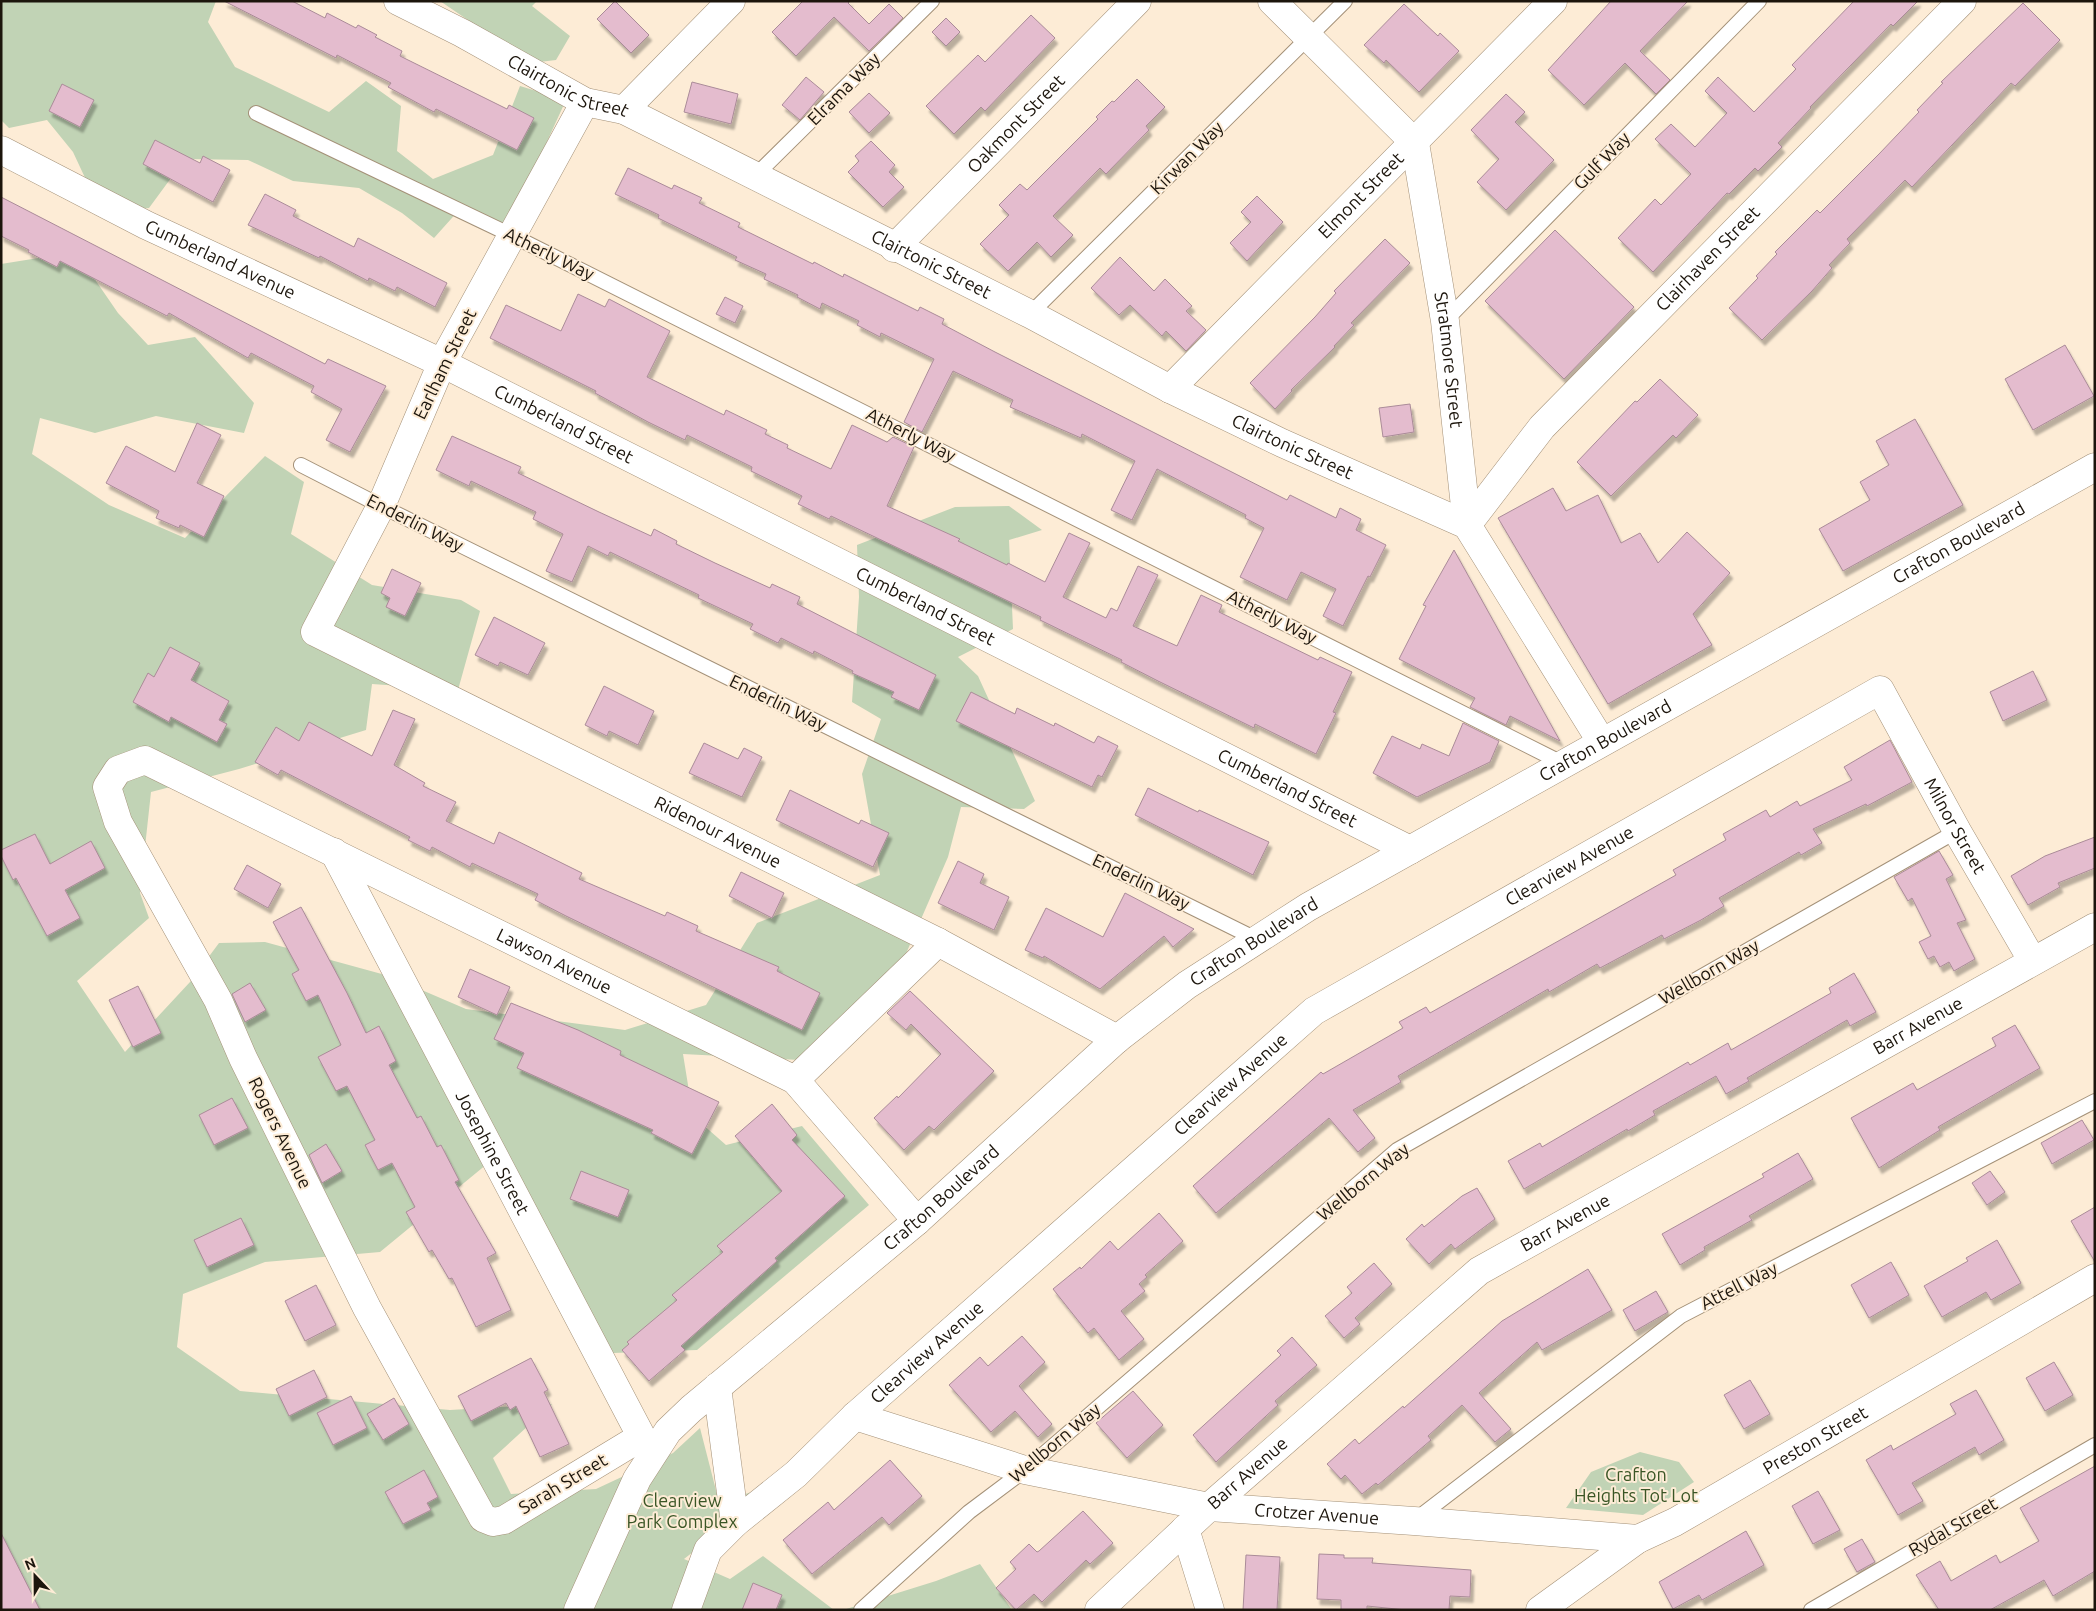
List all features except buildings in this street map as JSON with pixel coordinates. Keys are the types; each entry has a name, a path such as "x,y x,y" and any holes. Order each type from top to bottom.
{"street":[{"name":"Clairtonic Street","path":"398,1 462,33 585,102 624,110 894,248 1030,314 1170,389 1282,443 1467,525"},
{"path":"624,110 731,1"},
{"name":"Oakmont Street","path":"894,248 1137,1"},
{"path":"1272,1 1415,143"},
{"name":"Elmont Street","path":"1170,389 1415,143 1553,1"},
{"name":"Clairhaven Street","path":"1467,525 1542,427 1962,1"},
{"name":"Earlham Street","path":"315,632 380,506 442,363 585,102"},
{"name":"Stratmore Street","path":"1415,143 1446,321 1467,525 1601,741"},
{"name":"Cumberland Avenue","path":"1,150 146,225 442,363"},
{"name":"Cumberland Street","path":"442,363 1410,850"},
{"name":"Crafton Boulevard","path":"578,1610 646,1446 668,1431 717,1387 917,1221 1117,1039 1187,986 1256,939 1562,763 2095,467"},
{"name":"Ridenour Avenue","path":"315,632 938,942 1117,1039"},
{"name":"Milnor Street","path":"1880,690 1957,831 2032,960"},
{"name":"Clearview Avenue","path":"686,1610 708,1550 735,1523 796,1474 855,1416 1314,1011 1880,690"},
{"name":"Lawson Avenue","path":"145,760 795,1080 917,1221"},
{"name":"Rogers Avenue","path":"145,760 118,770 107,787 118,822 218,1000 243,1058 367,1308 483,1518"},
{"name":"Josephine Street","path":"334,852 646,1446"},
{"name":"Barr Avenue","path":"1099,1610 1185,1529 1479,1271 2032,960 2095,927"},
{"path":"795,1080 938,942"},
{"name":"Preston Street","path":"1540,1610 1638,1538 1675,1522 2095,1278"},
{"path":"717,1387 735,1523"},
{"name":"Crotzer Avenue","path":"855,1416 1025,1470 1209,1508 1638,1538"},
{"name":"Sarah Street","path":"483,1518 493,1522 504,1520 646,1446"},
{"path":"1185,1529 1210,1610"}],"lane":[{"name":"Elrama Way","path":"756,176 932,1"},
{"name":"Kirwan Way","path":"1030,314 1345,1"},
{"name":"Gulf Way","path":"1446,321 1759,1"},
{"name":"Atherly Way","path":"256,114 513,236 1562,763"},
{"name":"Enderlin Way","path":"301,464 380,506 1256,939"},
{"name":"Wellborn Way","path":"861,1610 969,1512 1025,1470 1396,1150 1957,831"},
{"name":"Attell Way","path":"1414,1521 1681,1316 2095,1101"},
{"name":"Rydal Street","path":"1811,1610 2095,1445"}],"green space":[{"path":"1,1 216,1 208,22 235,67 329,112 366,81 401,106 397,151 433,179 493,155 520,86 566,100 506,231 460,209 434,238 402,213 359,188 293,181 248,160 185,159 149,208 101,212 73,152 47,120 9,128 1,120"},
{"path":"440,1 537,1 532,6 570,36 556,60 531,63"},
{"name":"Clearview Park Complex","path":"76,252 118,313 148,345 195,337 254,403 244,433 156,416 95,433 40,418 32,454 109,505 185,538 265,456 304,482 291,534 372,585 461,600 480,611 458,690 372,684 366,730 239,769 151,792 140,893 149,918 77,981 125,1052 190,982 219,943 265,942 389,976 466,1009 625,1030 706,1005 757,923 880,875 862,774 881,719 852,702 859,597 857,545 955,507 1009,506 1042,530 1009,540 1013,629 958,657 978,676 1035,801 1024,809 961,807 948,857 905,956 800,1060 683,1054 693,1116 726,1145 802,1126 869,1205 697,1350 585,1354 487,1164 380,1252 265,1262 183,1294 177,1347 240,1391 450,1410 552,1404 493,1458 511,1494 596,1489 673,1453 700,1428 719,1502 781,1483 684,1559 730,1579 763,1556 834,1610 1,1610 1,264"},
{"name":"Crafton Heights Tot Lot","path":"1640,1452 1679,1462 1694,1482 1643,1515 1566,1508 1591,1472"},
{"path":"980,1564 1012,1610 843,1610 936,1581"}]}
